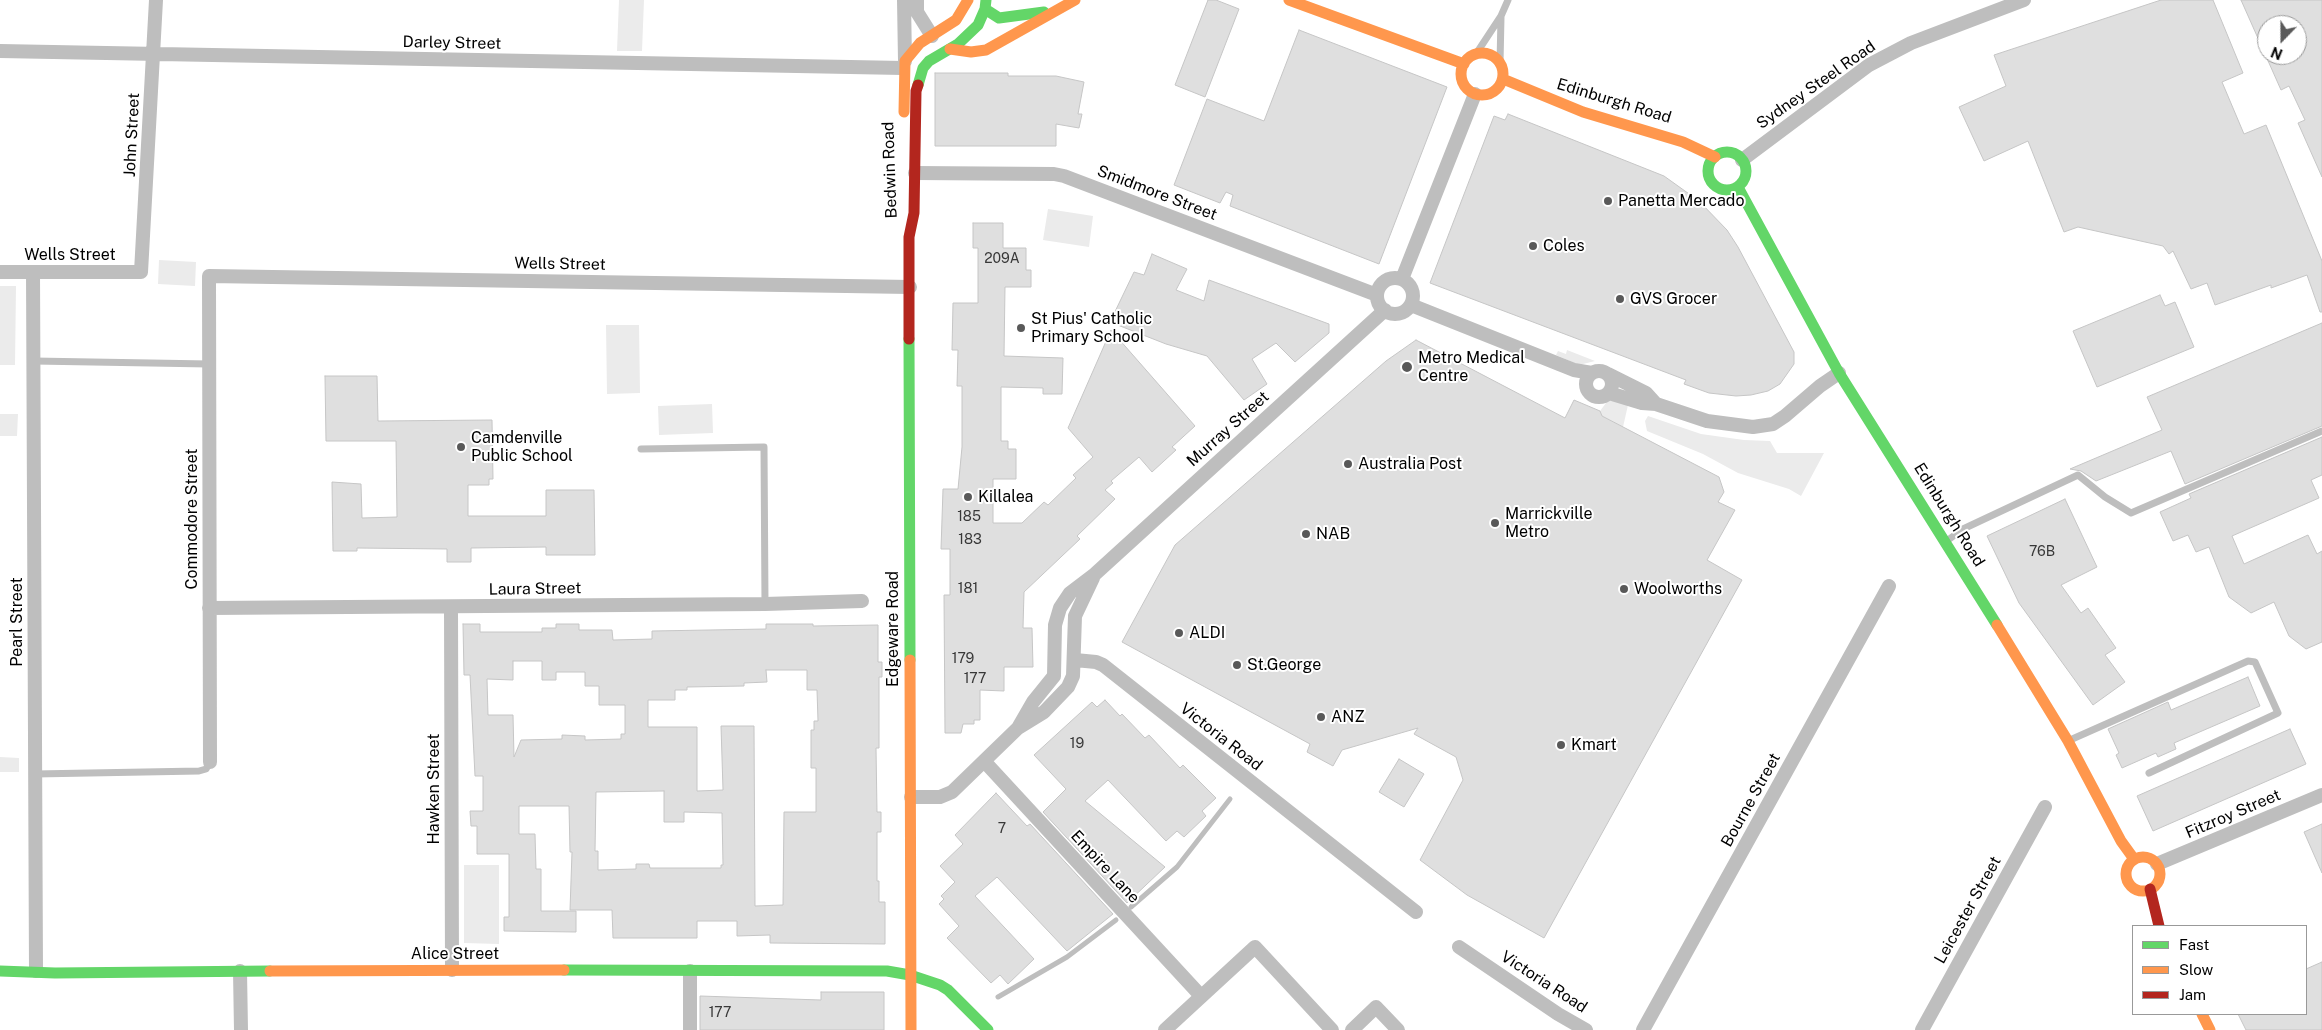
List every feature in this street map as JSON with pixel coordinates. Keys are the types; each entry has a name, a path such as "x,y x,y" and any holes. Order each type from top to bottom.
{"street":[{"name":"John Street","path":"141,272 156,0"},
{"path":"904,0 904,65"},
{"path":"917,0 917,12 932,36"},
{"path":"904,65 920,43 956,20 968,0"},
{"path":"1288,0 1464,64"},
{"name":"Sydney Steel Road","path":"1742,160 1869,64 1911,43 2024,0"},
{"path":"982,3 999,18 1007,18 1032,15 1070,3"},
{"name":"Bedwin Road","path":"909,228 914,213 916,91 923,68 929,61 950,49 970,34 982,3"},
{"path":"950,49 971,52 986,50 1070,3"},
{"name":"Darley Street","path":"0,51 154,55 904,65"},
{"path":"1476,54 1489,54 1500,62 1503,79 1495,91 1489,94 1475,94 1469,91 1462,82 1464,64 1476,54"},
{"name":"Bedwin Road","path":"904,65 904,212 909,228"},
{"name":"Edinburgh Road","path":"1503,79 1583,112 1684,142 1715,157"},
{"path":"1402,279 1475,94"},
{"path":"1732,153 1742,160 1745,165 1745,177 1738,187 1726,190 1720,189 1710,180 1709,168 1715,157 1720,154 1732,153"},
{"name":"Smidmore Street","path":"915,173 1054,174 1064,176 1378,295"},
{"name":"Edinburgh Road","path":"1738,187 1839,373 1946,542 2068,741 2121,841 2134,859"},
{"name":"Edgeware Road","path":"909,228 911,1030"},
{"name":"Wells Street","path":"0,272 141,272"},
{"name":"Pearl Street","path":"33,272 36,971"},
{"name":"Wells Street","path":"209,276 910,286"},
{"name":"Commodore Street","path":"209,276 210,762"},
{"path":"1397,278 1402,279 1411,287 1413,299 1411,305 1402,313 1390,313 1378,301 1378,295 1382,284 1397,278"},
{"path":"1411,305 1574,370 1592,373 1600,370 1646,393 1656,404"},
{"name":"Murray Street","path":"1018,728 1033,702 1052,681 1056,625 1060,608 1070,593 1095,574 1385,310"},
{"path":"1592,373 1586,384 1588,392 1596,397 1605,396 1609,393 1612,382 1608,374"},
{"path":"1609,393 1642,403 1656,404 1707,422 1753,427 1773,424 1786,416 1820,386 1839,373"},
{"name":"Murray Street","path":"1075,660 1075,616 1095,574"},
{"name":"Bourne Street","path":"1643,1030 1889,586"},
{"name":"Laura Street","path":"209,608 765,604 862,601"},
{"name":"Hawken Street","path":"451,607 452,970"},
{"path":"911,796 947,796 1018,728 1044,712 1068,688 1073,676 1075,660"},
{"name":"Victoria Road","path":"1075,660 1096,662 1102,665 1416,912"},
{"name":"Empire Lane","path":"984,761 1201,996"},
{"name":"Fitzroy Street","path":"2157,864 2322,795"},
{"name":"Leicester Street","path":"1922,1030 2045,807"},
{"path":"2139,857 2149,858 2157,864 2160,874 2159,878 2150,889 2139,890 2130,884 2127,878 2127,867 2134,859 2139,857"},
{"path":"2150,889 2159,925"},
{"path":"1165,1030 1255,947 1332,1030"},
{"name":"Victoria Road","path":"1459,947 1558,1014 1586,1030"},
{"path":"240,970 241,1030"},
{"name":"Alice Street","path":"0,971 55,973 240,970 882,971 934,981 948,990 988,1030"},
{"path":"690,971 690,1030"},
{"path":"1352,1030 1376,1007 1398,1030"},
{"path":"2202,1015 2210,1030"}],"lane":[{"path":"1476,54 1501,16 1508,0"},
{"path":"1500,62 1501,16"},
{"path":"34,361 209,364"},
{"path":"1946,542 1963,528 2078,475 2105,497 2131,513 2322,431"},
{"path":"641,449 764,447 765,604"},
{"path":"2068,741 2248,661 2254,662 2278,713 2149,773"},
{"path":"35,774 199,771 206,769 210,762"}],"shaded area":[{"path":"619,0 644,0 642,51 617,51"},
{"path":"1048,209 1093,216 1089,247 1043,240"},
{"path":"159,260 196,262 195,286 158,284"},
{"path":"0,286 16,286 15,365 0,365"},
{"path":"606,325 639,325 640,393 607,394"},
{"path":"1567,350 1595,361 1579,365 1556,355 1558,351 1566,354"},
{"path":"1611,400 1628,405 1623,427 1602,416 1600,411"},
{"path":"712,404 713,433 659,435 658,406"},
{"path":"0,414 18,414 17,436 0,436"},
{"path":"1648,416 1701,434 1744,440 1770,441 1777,453 1824,453 1801,496 1789,489 1738,473 1703,454 1647,431 1645,421"},
{"path":"0,757 19,758 19,772 0,772"},
{"path":"464,865 499,865 499,944 464,943"}],"building":[{"path":"1208,0 1216,0 1239,9 1205,97 1175,85"},
{"path":"2161,0 2213,0 2243,73 2222,82 2244,134 2266,125 2322,261 2322,312 2320,312 2307,275 2271,288 2271,285 2215,305 2207,283 2191,289 2173,251 2169,254 2163,246 2078,227 2064,232 2028,141 1984,161 1959,107 2006,86 1994,55"},
{"path":"2241,0 2322,0 2322,177 2298,123 2305,120 2289,86 2281,90 2270,65 2307,65 2307,15 2257,15 2257,36"},
{"path":"1299,30 1447,87 1379,264 1230,206 1233,195 1226,192 1220,203 1174,185 1207,99 1264,121"},
{"path":"935,73 1008,73 1008,76 1056,76 1084,82 1078,114 1082,114 1079,128 1056,124 1056,146 935,146"},
{"path":"1508,114 1664,176 1699,201 1727,230 1738,247 1794,352 1794,364 1780,384 1768,391 1751,395 1736,396 1709,393 1684,384 1686,380 1430,283 1494,116 1505,120"},
{"path":"973,223 1003,223 1003,248 1026,248 1026,270 1031,270 1031,287 1005,287 1004,356 1063,358 1062,394 1043,394 1043,388 1001,387 1001,441 1008,441 1008,449 1016,449 1016,479 993,479 993,523 1022,523 1044,502 1048,505 1076,478 1073,475 1093,457 1068,428 1111,330 1195,426 1172,447 1176,450 1152,472 1139,457 1111,481 1113,483 1105,490 1115,499 1077,536 1080,539 1024,592 1023,628 1032,628 1033,667 1004,667 1004,691 980,690 980,720 974,720 974,724 963,724 961,733 945,733 944,595 950,595 950,549 941,549 943,489 958,489 962,447 962,386 957,386 958,350 952,350 953,303 978,303 978,248 973,248"},
{"path":"1152,254 1187,269 1176,290 1204,301 1209,280 1329,324 1329,333 1295,362 1276,343 1252,359 1267,384 1244,400 1207,356 1166,344 1110,322 1134,272 1144,275"},
{"path":"2160,295 2165,306 2175,302 2194,347 2097,387 2073,331"},
{"path":"2322,323 2322,426 2185,484 2171,451 2096,481 2081,471 2070,469 2162,430 2147,397"},
{"name":"Marrickville Metro","path":"1416,340 1565,418 1574,400 1600,411 1602,416 1719,477 1724,492 1718,502 1735,510 1707,560 1742,580 1544,938 1467,895 1420,860 1463,780 1456,757 1414,734 1418,728 1342,750 1333,766 1307,752 1310,744 1122,642 1175,545 1386,361"},
{"path":"325,376 377,376 378,421 492,420 493,479 489,479 489,485 468,485 468,516 546,516 546,490 594,490 595,555 546,555 546,547 471,548 471,562 447,562 447,549 357,548 357,551 333,551 332,482 361,484 362,518 397,517 396,441 326,441"},
{"path":"2322,437 2322,475 2311,480 2319,498 2232,536 2244,564 2308,535 2317,554 2322,551 2322,642 2306,649 2289,636 2274,602 2251,613 2229,597 2209,547 2196,552 2188,535 2173,541 2160,512 2191,498 2189,494"},
{"path":"2065,499 2097,567 2061,585 2081,613 2088,608 2116,648 2105,655 2125,682 2093,705 2019,603 1987,536"},
{"path":"463,624 480,624 480,632 542,632 542,628 556,628 556,624 579,624 579,630 612,630 613,640 652,639 652,631 766,629 766,624 813,624 813,626 878,625 878,662 882,662 882,677 879,677 879,748 876,748 877,812 881,812 881,832 877,832 877,881 879,881 879,902 885,902 885,944 770,943 770,935 737,936 737,921 697,921 697,938 613,938 612,910 570,910 572,852 570,852 569,806 519,806 519,834 535,834 536,869 541,869 541,911 576,911 576,932 504,931 504,917 509,917 509,854 477,854 477,826 471,826 470,811 483,811 483,776 475,776 470,675 464,675","holes":["513,661 542,661 542,680 556,680 556,672 585,672 585,686 599,686 599,705 625,705 625,734 621,734 621,739 585,740 585,736 562,735 562,739 521,740 514,757 513,715 488,715 487,679 513,680","766,670 807,670 807,690 817,690 818,721 814,721 814,730 811,730 811,768 816,768 816,812 784,812 783,905 755,906 754,726 721,726 723,790 697,791 697,727 648,727 648,700 675,700 675,690 687,690 687,687 744,686 744,683 767,682","664,791 664,822 684,822 684,812 722,813 723,865 721,865 721,868 650,868 649,864 636,864 636,869 598,870 598,851 595,851 596,792"]},
{"path":"2248,677 2260,706 2174,743 2176,749 2158,757 2156,753 2122,768 2116,755 2119,753 2108,729 2168,702 2171,710"},
{"path":"1105,700 1120,716 1122,714 1145,738 1149,735 1180,768 1183,765 1216,798 1202,811 1206,816 1184,837 1177,831 1166,841 1108,780 1085,801 1165,867 1127,903 1043,812 1066,789 1034,755 1092,702 1097,707"},
{"path":"2290,729 2306,764 2153,831 2137,796"},
{"path":"1399,759 1424,774 1404,807 1379,792"},
{"path":"996,793 1027,826 1030,824 1113,914 1067,951 997,877 975,896 1034,959 1008,984 1000,975 991,983 947,938 959,926 939,904 944,899 941,896 955,882 940,866 963,844 955,835"},
{"path":"2322,824 2322,873 2304,832"},
{"path":"2322,962 2322,1030 2246,1030 2238,1015 2307,1015 2307,969"},
{"path":"821,992 884,992 884,1030 700,1030 700,996 821,1000"}],"waterway":[{"path":"1131,907 1177,867 1230,799"},
{"path":"998,997 1067,957 1116,920"}],"traffic: fast":[{"path":"918,85 923,68 929,61 958,44 978,25 985,9 986,0"},
{"path":"985,9 999,18 1044,12"},
{"path":"1727,152 1740,158 1746,171 1740,184 1727,190 1714,184 1708,171 1714,158 1727,152"},
{"path":"1738,187 1839,373 1997,625"},
{"path":"909,339 910,660"},
{"path":"564,970 887,971 910,975 940,985 948,990 988,1030"},
{"path":"0,971 55,973 270,971"}],"traffic: slow":[{"path":"904,112 905,61 920,43 956,20 968,0"},
{"path":"950,49 971,52 986,50 1075,0"},
{"path":"1289,0 1464,64"},
{"path":"1478,53 1486,53 1497,59 1503,74 1497,89 1486,95 1478,95 1467,89 1461,78 1461,70 1467,59 1478,53"},
{"path":"1503,79 1583,112 1683,142 1715,157"},
{"path":"1997,625 2068,741 2121,841 2134,859"},
{"path":"910,660 911,1030"},
{"path":"2143,857 2155,862 2160,874 2155,886 2143,891 2131,886 2126,874 2131,862 2143,857"},
{"path":"270,971 564,970"},
{"path":"2202,1015 2210,1030"}],"traffic: jam":[{"path":"909,339 909,237 914,213 916,91 918,85"},
{"path":"2150,889 2159,925"}],"place":[{"name":"Panetta Mercado","path":"1608,201"},
{"name":"Coles","path":"1533,246"},
{"name":"GVS Grocer","path":"1620,299"},
{"name":"St Pius' Catholic Primary School","path":"1021,328"},
{"name":"Metro Medical Centre","path":"1407,367"},
{"name":"Camdenville Public School","path":"461,447"},
{"name":"Australia Post","path":"1348,464"},
{"name":"Killalea","path":"968,497"},
{"name":"Marrickville Metro","path":"1495,523"},
{"name":"NAB","path":"1306,534"},
{"name":"Woolworths","path":"1624,589"},
{"name":"ALDI","path":"1179,633"},
{"name":"St.George","path":"1237,665"},
{"name":"ANZ","path":"1321,717"},
{"name":"Kmart","path":"1561,745"}]}
